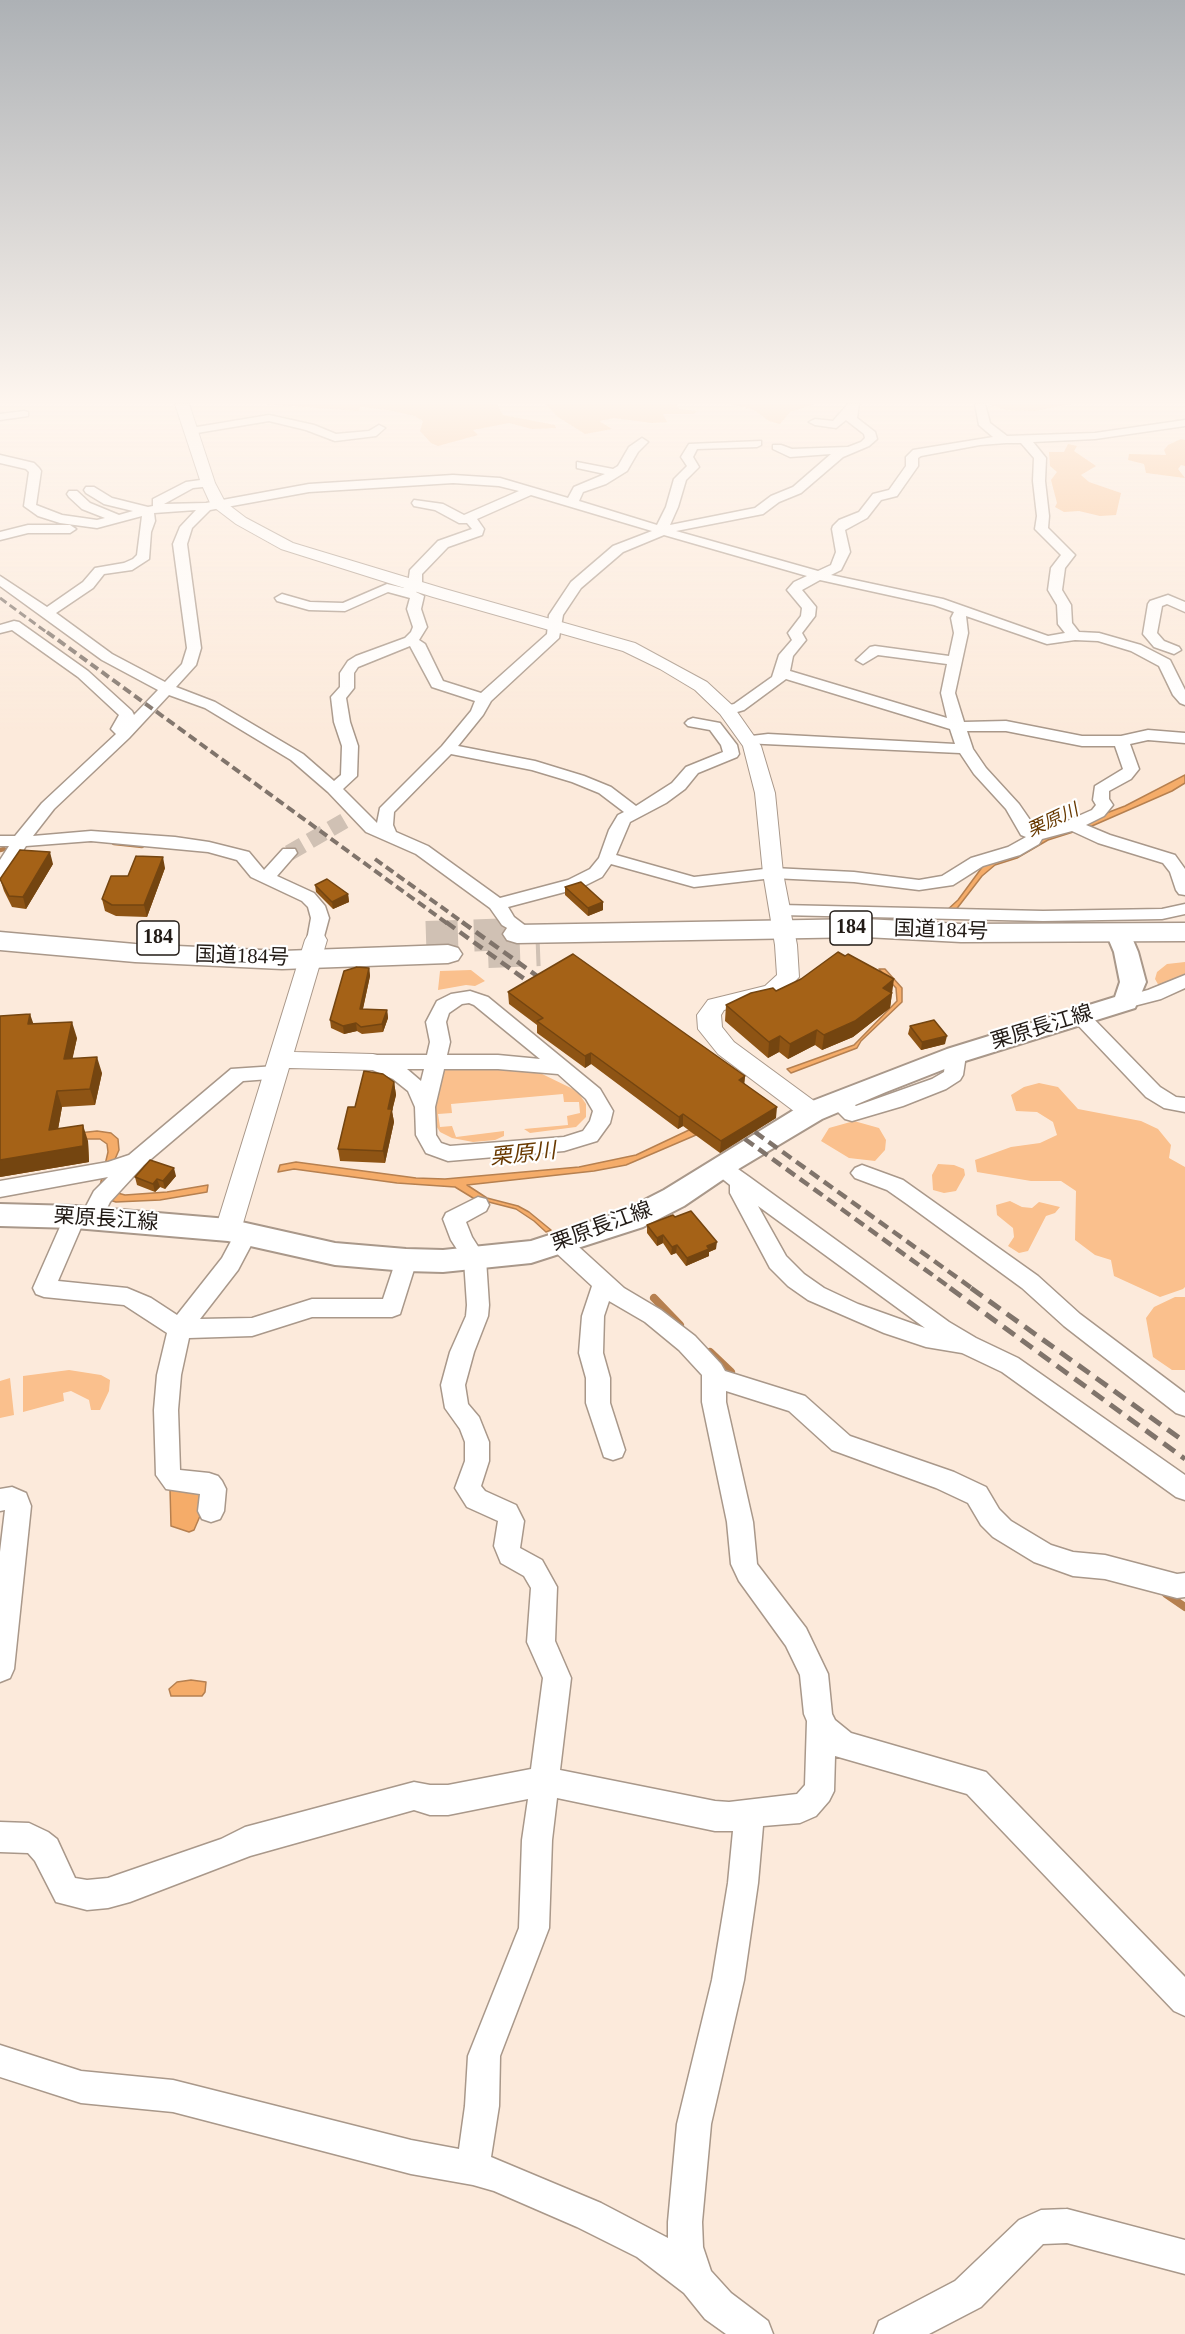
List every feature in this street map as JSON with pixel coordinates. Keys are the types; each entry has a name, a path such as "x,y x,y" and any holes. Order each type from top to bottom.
{"highway":[{"name":"国道184号","path":"0,924 314,950"},
{"name":"国道184号","path":"528,939 784,928 870,944 970,950 1122,942 1185,932"},
{"name":"国道184号","path":"0,941 135,953 437,946"},
{"name":"国道184号","path":"1122,942 1185,949"}],"main road":[{"path":"1122,942 1133,982 1126,1002"},
{"name":"栗原長江線","path":"0,1215 83,1217 237,1232 335,1254 406,1260 499,1257 561,1244 633,1219 674,1198 731,1174 825,1107 956,1055 1126,1002"}],"street":[{"path":"42,513 85,524 97,524 142,513"},
{"path":"0,536 10,532 36,529 98,529 126,519 106,513"},
{"path":"47,613 88,585 100,571 127,567 138,562 144,556 149,521 153,513"},
{"path":"0,873 21,840 48,806 124,735 189,665 194,648 180,544 186,527 204,513"},
{"path":"226,513 287,546 411,589 629,647 666,665 700,686 727,710 751,747 765,793 773,873 784,928 788,977 773,990 716,1005 709,1015 710,1029 726,1048 825,1107"},
{"path":"449,513 457,518 470,519 483,513"},
{"path":"607,513 702,544 820,576 919,597 1047,640 1075,636 1099,638 1173,654"},
{"path":"389,837 385,825 386,811 448,749 478,712 484,699 554,634 553,626 556,615 576,585 587,578 618,549 659,533 669,513"},
{"path":"661,530 749,513"},
{"path":"727,710 739,707 778,680 786,655 799,640 795,633 808,616 808,607 794,590 799,585 836,567 843,552 838,529 844,523 865,513"},
{"path":"1043,513 1041,529 1068,555 1058,568 1055,590 1064,605 1065,624 1075,636"},
{"path":"334,789 349,776 350,746 342,722 338,698 347,688 346,673 353,664 361,659 410,641 420,627 414,609 417,597 411,589 414,573 443,544 477,532 478,529 470,519"},
{"path":"0,580 107,657 166,689 210,705 297,757 334,789 354,815 389,837 422,850 497,904 508,921 528,939"},
{"path":"282,598 309,606 345,607 387,588 411,589"},
{"path":"1173,654 1150,634 1155,604 1168,599 1185,608"},
{"path":"962,611 958,618 961,633 948,693 957,726 965,749 980,771 1013,807 1027,831 1035,836"},
{"path":"0,629 14,625 83,674 127,714 119,729 124,735"},
{"path":"410,641 418,644 437,684 484,699"},
{"path":"863,660 875,650 955,661"},
{"path":"1173,654 1165,663 1180,695 1185,700"},
{"path":"782,673 957,726 1006,726 1082,741 1121,741 1148,735 1185,738"},
{"path":"693,723 715,726 729,745 731,754"},
{"path":"497,904 574,884 596,873 607,858 616,830 624,819 633,812 660,800 679,786 683,778 692,770 768,739 965,749"},
{"path":"607,858 694,882 773,873 932,884 946,881 976,862 1014,851 1033,840 1035,836 1077,827 1098,813 1106,805 1101,800 1101,789 1125,776 1131,770 1121,741"},
{"path":"448,749 535,766 589,783 615,796 633,812"},
{"path":"1077,827 1104,839 1169,859 1178,871 1185,890"},
{"path":"0,841 91,836 175,842 209,847 243,856 257,873 308,897 320,918 314,950 278,1066 230,1264 179,1329 169,1375 166,1410 168,1475 176,1481 208,1484 213,1489 211,1511"},
{"path":"267,877 289,853"},
{"path":"784,928 1042,916 1162,914 1185,909"},
{"path":"1126,1002 1154,995 1185,981"},
{"path":"458,998 481,1001 593,1094 603,1111 600,1123 590,1136 564,1144 448,1154 433,1148 426,1134 425,1107 435,1061 440,1042 436,1022 444,1005 458,998"},
{"path":"1081,1017 1153,1092 1171,1103 1185,1105"},
{"path":"373,1062 400,1074 416,1087 425,1107"},
{"path":"406,1260 392,1308 312,1308 252,1327 179,1329 143,1304 127,1297 44,1288 83,1217 137,1160 238,1074 278,1066 373,1062 498,1062 563,1068"},
{"path":"0,1189 105,1170 137,1160"},
{"path":"862,1173 895,1185 915,1198 1030,1282 1080,1326 1185,1406"},
{"path":"731,1174 778,1262 796,1280 842,1306 892,1328 926,1338 968,1345"},
{"path":"731,1174 941,1328 968,1345 1010,1365 1185,1489"},
{"path":"473,2168 482,2106 484,2056 534,1928 537,1840 557,1678 541,1642 545,1611 544,1587 534,1569 510,1555 507,1546 511,1521 507,1513 476,1498 470,1492 468,1484 477,1461 477,1442 474,1432 454,1401 455,1376 477,1316 475,1259 462,1240 454,1219 478,1205"},
{"path":"0,1837 29,1838 38,1842 46,1850 59,1881 68,1891 87,1895 108,1893 130,1887 228,1851 245,1842 403,1797 448,1800 544,1781 729,1817 800,1808 814,1797 819,1791 820,1779 820,1723 814,1674 796,1637 780,1613 748,1574 744,1564 740,1522 714,1402 715,1378 709,1365 687,1343 653,1316 604,1284 561,1244"},
{"path":"604,1284 593,1316 591,1353 598,1378 598,1402 613,1450"},
{"path":"715,1378 797,1403 841,1443 945,1480 977,1495 990,1517 1002,1529 1043,1554 1073,1564 1105,1567 1177,1586 1185,1585"},
{"path":"0,1500 12,1498 18,1506 0,1669"},
{"path":"820,1723 843,1745 976,1782 1185,2000"},
{"path":"696,2281 686,2247 685,2222 694,2124 728,1980 743,1883 749,1813"},
{"path":"0,2061 81,2087 173,2096 411,2157 473,2168 496,2175 589,2215 649,2245 696,2281 718,2306 754,2334"},
{"path":"892,2334 968,2294 1031,2232 1041,2227 1067,2226 1185,2257"}],"shaded area":[{"path":"1087,513 1116,513 1116,515 1100,516"},
{"path":"1185,775 1185,783 1172,791 1092,826 1048,840 1017,858 995,865 982,876 955,911 946,911 958,900 983,866 1043,837 1125,806"},
{"path":"1185,962 1185,975 1159,986 1155,979 1157,972 1167,964"},
{"path":"879,969 885,969 902,988 902,1002 861,1041 857,1048 791,1073 787,1069 854,1045 897,1001 896,988"},
{"path":"471,970 485,981 475,986 466,985 438,990 440,971"},
{"path":"454,1067 538,1072 573,1089 580,1095 586,1104 586,1117 576,1127 530,1133 524,1129 568,1125 567,1116 580,1113 579,1102 564,1102 563,1094 451,1104 452,1113 438,1114 440,1127 452,1126 456,1137 504,1131 504,1136 495,1140 473,1142 452,1138 440,1132 433,1121 437,1079 445,1070"},
{"path":"1039,1083 1058,1087 1078,1109 1141,1121 1158,1129 1171,1145 1169,1158 1185,1167 1185,1287 1183,1289 1160,1297 1114,1276 1111,1260 1095,1255 1075,1240 1076,1191 1061,1181 1031,1181 977,1172 975,1160 1011,1147 1040,1143 1057,1135 1053,1122 1037,1112 1016,1111 1011,1095 1024,1087"},
{"path":"854,1121 879,1128 886,1140 885,1150 875,1161 849,1158 821,1141 829,1128"},
{"path":"689,1130 696,1135 626,1165 594,1171 467,1185 487,1198 518,1206 529,1212 551,1230 546,1232 516,1209 473,1198 455,1187 397,1183 294,1169 278,1172 280,1165 296,1162 416,1178 445,1179 579,1167 636,1155"},
{"path":"97,1131 111,1133 118,1139 119,1150 105,1182 114,1192 125,1195 167,1192 208,1185 207,1192 160,1200 116,1202 106,1199 99,1190 108,1152 107,1144 100,1139 0,1139"},
{"path":"938,1164 954,1165 964,1169 965,1175 956,1191 944,1193 933,1190 932,1175"},
{"path":"1010,1201 1022,1207 1032,1208 1039,1202 1060,1207 1055,1213 1046,1216 1028,1251 1019,1253 1008,1246 1014,1237 1013,1228 997,1215 996,1205"},
{"path":"1175,1297 1185,1297 1185,1370 1172,1370 1153,1357 1146,1318 1154,1307"},
{"path":"69,1370 101,1375 110,1380 109,1391 100,1410 91,1410 89,1400 71,1391 63,1393 64,1401 23,1412 23,1376"},
{"path":"10,1378 14,1415 0,1418 0,1381"},
{"path":"170,1489 201,1490 203,1509 194,1530 189,1532 171,1526"},
{"path":"191,1680 206,1682 202,1696 171,1696 169,1689 177,1682"}],"building":[{"path":"20,850 50,852 23,897 9,896 0,879"},
{"path":"136,856 163,857 144,905 112,905 102,899 111,876 128,876"},
{"path":"327,879 348,894 332,902 315,885"},
{"path":"581,882 603,902 588,908 565,887"},
{"path":"838,952 845,956 848,954 894,979 883,988 892,993 855,1021 824,1035 817,1030 790,1044 780,1036 769,1042 726,1005 751,993 773,988 776,991 801,979"},
{"path":"573,954 745,1076 739,1080 777,1107 721,1141 683,1114 679,1117 591,1053 585,1056 537,1021 543,1018 508,992"},
{"path":"357,967 369,968 360,1009 387,1010 382,1024 361,1027 356,1023 343,1026 330,1020 344,971"},
{"path":"30,1014 28,1024 72,1022 64,1059 97,1057 90,1089 57,1091 49,1130 83,1125 83,1146 0,1160 0,1016"},
{"path":"934,1020 947,1036 922,1042 910,1026"},
{"path":"364,1071 383,1074 394,1082 388,1109 392,1109 383,1151 338,1149 348,1107 355,1107"},
{"path":"150,1160 174,1168 163,1181 157,1179 153,1184 135,1177"},
{"path":"691,1211 717,1242 707,1246 709,1249 687,1258 677,1245 672,1247 663,1235 657,1238 647,1225"}],"waterway":[{"path":"114,843 142,846"},
{"path":"0,850 4,849"},
{"path":"654,1298 680,1325"},
{"path":"710,1352 731,1372"},
{"path":"1166,1594 1185,1607"}],"tunnel":[{"path":"289,853 351,817"},
{"path":"426,937 517,934"},
{"path":"488,952 540,950"}],"railway":[{"path":"0,598 49,634"},
{"path":"47,632 448,924"},
{"path":"375,859 465,924"},
{"path":"446,922 541,991"},
{"path":"462,922 551,986"},
{"path":"741,1122 973,1289"},
{"path":"731,1129 952,1289"},
{"path":"950,1288 1185,1459"},
{"path":"971,1288 1185,1442"}],"water label":[{"name":"栗原川","path":"1053,821"},
{"name":"栗原川","path":"523,1155"}]}
